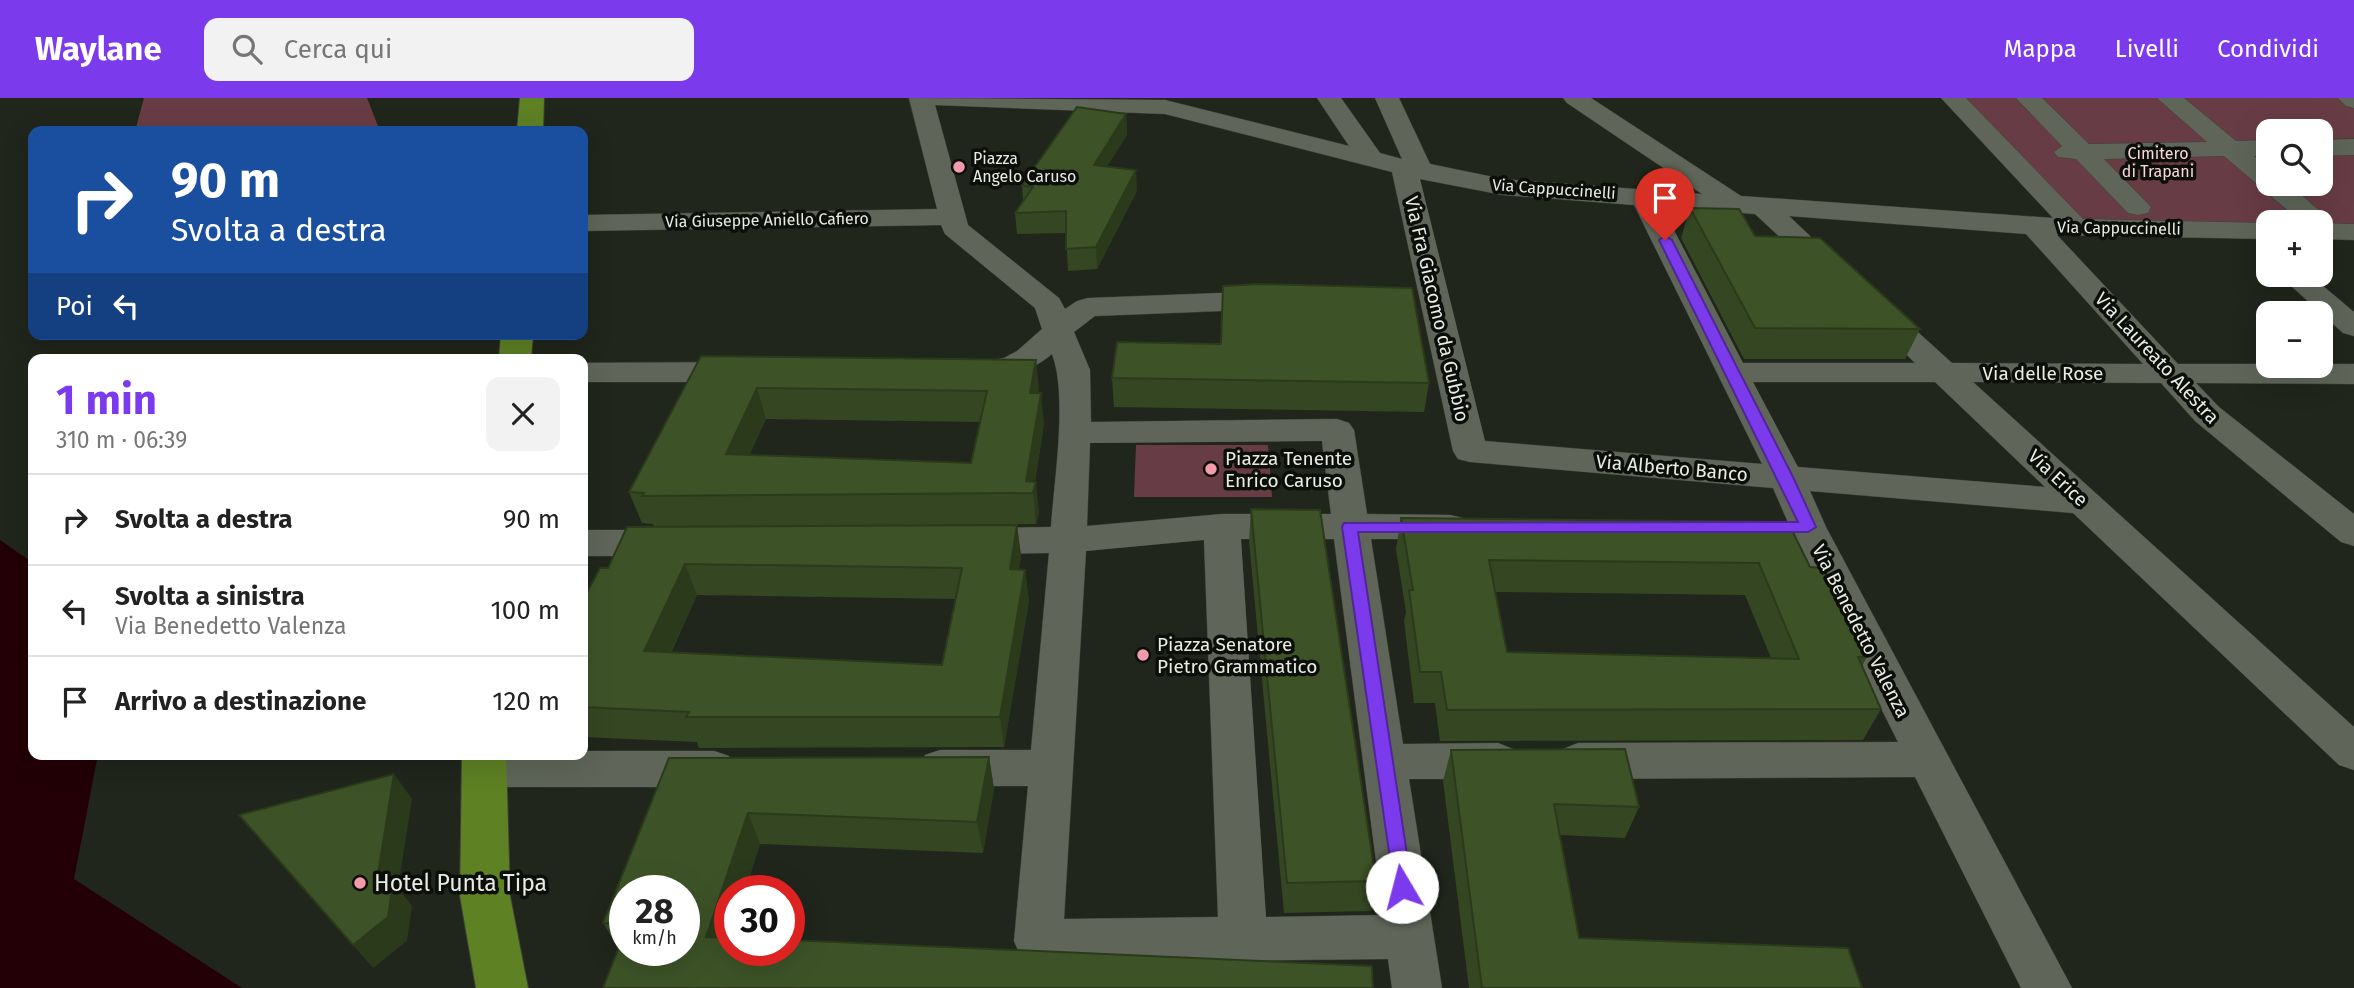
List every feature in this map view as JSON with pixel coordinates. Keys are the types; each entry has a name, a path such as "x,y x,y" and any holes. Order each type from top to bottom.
{"main road":[{"path":"530,126 532,98"},
{"path":"484,762 485,896 502,988"}],"street":[{"path":"921,98 955,228 1048,304 1060,328 1074,370 1068,540 1035,768 1038,941 1409,937"},
{"name":"Via Cappuccinelli","path":"931,98 1080,101 1165,107 1412,169 1503,187 2034,226 2255,231"},
{"path":"1329,98 1371,159"},
{"name":"Via Fra Giacomo da Gubbio","path":"1387,98 1402,124 1412,169 1420,295 1470,451"},
{"name":"Via Erice","path":"1575,98 1747,203 1944,373 2354,753"},
{"path":"1953,98 2077,228"},
{"path":"2028,98 2074,152 2138,207"},
{"path":"2169,98 2256,170"},
{"path":"2350,98 2354,101"},
{"path":"2074,152 2256,148"},
{"path":"2333,148 2354,148"},
{"name":"Via Benedetto Valenza","path":"1643,196 1786,477 1808,527 2047,988"},
{"path":"2286,196 2301,210"},
{"name":"Via Giuseppe Aniello Cafiero","path":"588,223 950,217"},
{"name":"Via Laureato Alestra","path":"2034,226 2207,414 2354,533"},
{"path":"2333,227 2354,232"},
{"path":"2307,287 2354,327"},
{"path":"949,372 990,372 1018,365 1039,352 1072,316 1088,307 1295,300"},
{"path":"588,373 773,372"},
{"name":"Via delle Rose","path":"1732,372 2354,374"},
{"path":"1074,423 1337,430 1417,988"},
{"name":"Via Alberto Banco","path":"1470,451 2084,502"},
{"path":"1222,526 1242,938"},
{"path":"931,541 1068,540 1222,526 1477,527"},
{"path":"1767,527 1808,527"},
{"path":"588,543 708,543"},
{"path":"1384,762 1927,759"},
{"path":"484,762 759,769"},
{"path":"896,769 1035,768"}],"green space":[{"path":"144,98 367,98 378,126 136,126"},
{"name":"Cimitero di Trapani","path":"1962,98 2354,98 2354,226 2333,225 2333,210 2256,210 2256,225 2080,224"},
{"path":"1136,445 1268,445 1272,497 1134,497"}],"shaded area":[{"path":"0,540 28,560 28,760 97,760 74,879 242,988 0,988"}],"building":[{"path":"1077,107 1126,114 1094,165 1136,170 1096,247 1066,249 1066,211 1015,213 1033,187 1022,185"},
{"path":"1690,208 1739,209 1755,236 1820,238 1920,329 1755,328"},
{"path":"1259,284 1412,288 1429,383 1112,378 1117,342 1221,344 1223,286"},
{"path":"701,356 1036,360 1030,393 1041,393 1026,481 1036,482 1033,493 642,496 644,493 629,492","holes":["757,388 987,391 971,463 726,454"]},
{"path":"1251,509 1320,510 1376,881 1287,883"},
{"path":"1401,518 1788,522 1810,567 1823,568 1867,657 1858,657 1881,709 1447,710 1441,672 1420,672 1409,590 1413,590","holes":["1489,560 1759,563 1799,659 1507,652"]},
{"path":"1017,525 1010,569 1025,570 1000,717 686,717 689,712 588,707 588,591 600,568 608,568 627,527","holes":["685,564 962,568 942,665 644,651"]},
{"path":"1625,749 1639,807 1554,804 1579,938 1848,948 1862,988 1482,988 1451,750"},
{"path":"989,757 977,822 748,813 727,875 714,875 714,913 706,937 714,937 714,966 805,966 805,941 1372,966 1373,988 603,988 611,966 700,966 700,875 622,875 669,758"},
{"path":"394,774 378,874 393,882 388,917 353,945 239,815"},
{"path":"609,908 609,923 603,923"}],"place":[{"name":"Piazza Angelo Caruso","path":"959,167"},
{"name":"Piazza Tenente Enrico Caruso","path":"1211,469"},
{"name":"Piazza Senatore Pietro Grammatico","path":"1143,655"},
{"name":"Hotel Punta Tipa","path":"360,883"}],"route":[{"path":"1402,887 1350,527 1808,527 1786,477 1665,240"}]}
